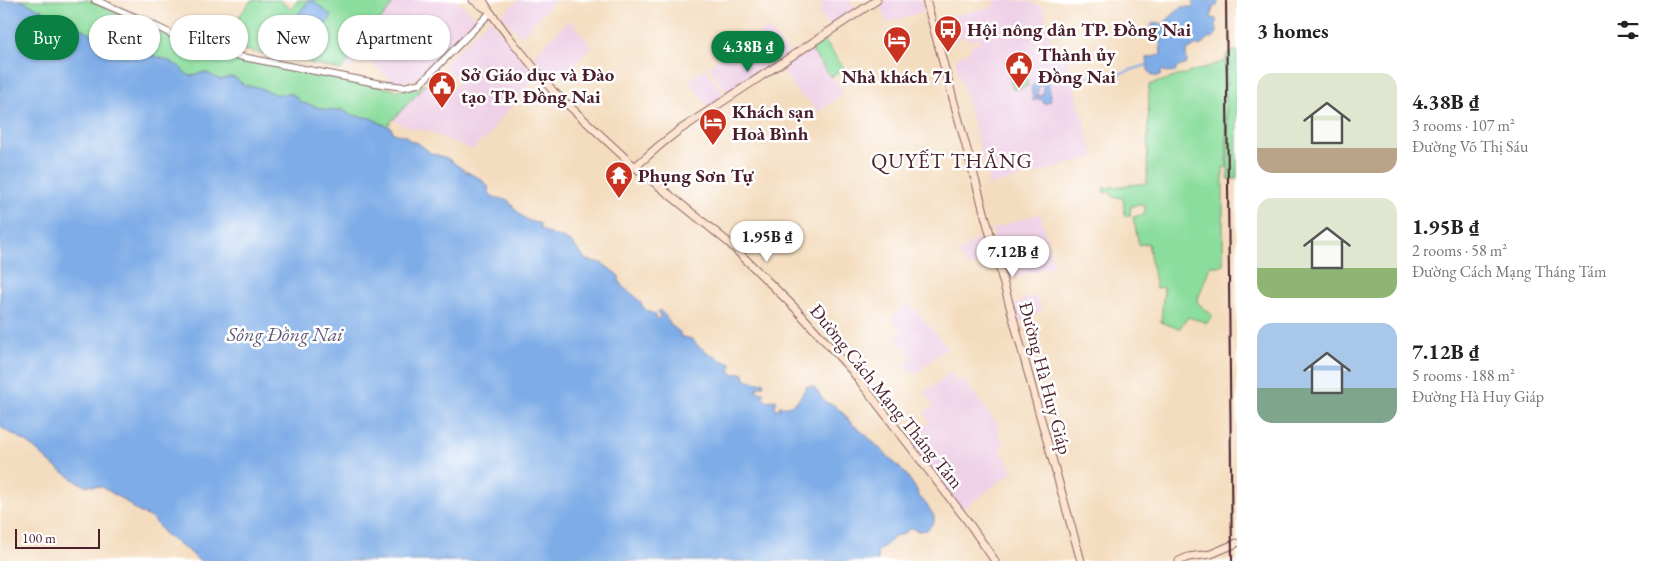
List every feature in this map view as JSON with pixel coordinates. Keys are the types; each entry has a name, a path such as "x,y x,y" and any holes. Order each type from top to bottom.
{"main road":[{"name":"Đường Cách Mạng Tháng Tám","path":"473,0 489,11"},
{"name":"Đường Cách Mạng Tháng Tám","path":"483,0 489,11 551,90 635,167 728,242 794,306 857,378 966,519 995,561"},
{"path":"635,167 660,144 678,131 877,0"},
{"name":"Đường Hà Huy Giáp","path":"926,0 1081,561"},
{"path":"1178,561 1212,554 1237,543"}],"street":[{"path":"95,0 202,49 404,87 421,83 489,11"}],"shaded area":[{"path":"396,0 455,0 477,17 450,44 450,15 384,15"},
{"path":"518,0 555,0 521,36 501,15"},
{"path":"823,0 849,0 858,10 832,27 818,12 824,8 819,3"},
{"path":"883,0 923,0 926,11 886,23 880,2"},
{"name":"Thành ủy Đồng Nai","path":"994,0 1028,1 1044,8 1046,27 1051,39 1060,52 1064,49 1094,157 988,186 988,177 955,59 970,51 972,44 978,43 980,39 977,37 975,40 970,41 966,36 942,44 936,20 993,7"},
{"path":"490,18 537,77 498,122 485,141 482,139 473,150 430,132 407,127 393,120 427,83 438,93 447,83 453,89 460,81 443,66"},
{"path":"570,19 592,48 580,57 581,60 554,82 533,56"},
{"path":"767,28 791,54 729,94 710,67 723,51 744,33 750,40"},
{"path":"810,49 844,93 818,112 806,98 798,94 781,68"},
{"path":"349,60 358,60 349,70 344,66"},
{"path":"368,60 435,60 416,79 396,84"},
{"path":"706,66 708,73 726,97 709,108 689,82"},
{"path":"1038,214 1041,215 1054,266 1006,280 992,229"},
{"path":"987,232 992,253 969,268 958,253"},
{"path":"1034,295 1043,310 1018,323 1013,306"},
{"path":"908,302 948,347 915,375 905,364 913,358 896,338 903,332 891,318"},
{"path":"950,372 958,382 963,379 1000,428 997,431 1004,442 1000,449 1013,471 962,510 908,439 930,422 924,413 934,405 924,393"}],"green space":[{"path":"20,0 88,0 121,15 89,15 89,32 79,28 79,15 52,15"},
{"path":"251,0 280,0 291,9 298,0 396,0 384,15 338,15 338,60 349,60 341,70 301,60 328,60 328,15 258,15 258,53 248,51 248,15 240,15"},
{"path":"160,32 170,37 170,60 242,60 397,90 416,89 427,83 387,126 370,118 351,115 342,110 327,110 300,102 293,94 275,94 258,87 245,86 235,78 230,77 220,80 207,73 190,76 170,62 160,58"},
{"path":"824,40 844,68 831,77 810,49"},
{"path":"1237,50 1237,179 1228,179 1226,55"},
{"path":"1020,57 1028,86 1013,90 1005,61"},
{"path":"1226,61 1227,167 1223,168 1223,266 1210,266 1197,302 1213,316 1207,323 1188,317 1179,329 1161,322 1164,289 1162,287 1156,288 1148,243 1139,245 1133,217 1145,214 1145,205 1131,206 1130,215 1125,217 1123,198 1113,197 1110,192 1104,193 1103,188 1147,183 1149,85"}],"water":[{"name":"Sông Đồng Nai","path":"0,0 20,0 52,15 15,15 15,60 79,60 79,28 89,32 89,60 160,60 160,58 180,67 190,76 207,73 220,80 230,77 235,78 245,86 257,87 275,94 293,94 300,102 327,110 342,110 351,115 371,118 391,127 393,133 406,136 410,141 418,143 431,153 447,158 465,171 481,179 488,186 492,196 509,201 516,210 531,222 541,224 540,228 551,235 562,237 573,244 586,260 602,263 619,276 622,286 637,298 646,310 655,314 657,319 660,318 657,312 659,310 673,327 680,332 680,336 692,339 698,346 713,356 731,364 730,370 733,374 741,373 745,375 745,379 758,383 764,382 763,386 758,387 756,392 764,392 763,398 767,401 777,401 776,409 780,409 779,406 788,406 798,401 807,386 814,387 825,402 834,405 905,473 917,490 918,495 934,516 934,522 927,530 918,531 911,528 903,534 895,536 877,552 878,561 199,561 165,535 151,518 137,511 102,487 84,485 76,481 54,466 28,443 0,427"},
{"path":"309,0 312,0 332,16 328,21 328,15 298,14"},
{"path":"1194,0 1219,0 1217,6 1213,7 1211,18 1216,19 1217,33 1211,39 1209,37 1202,45 1195,46 1186,52 1187,64 1176,68 1175,72 1168,73 1162,70 1160,76 1153,76 1148,70 1147,58 1161,55 1160,34 1153,32 1151,25 1154,23 1163,24 1181,7 1193,7"},
{"path":"1046,79 1048,80 1051,101 1044,104 1042,99 1038,100 1038,94 1042,96 1044,89 1041,85 1038,88 1036,100 1033,101 1031,87"}],"waterway":[{"path":"1076,78 1118,74 1147,65"}],"railway":[{"path":"1226,0 1232,561"}],"place":[{"name":"Hội nông dân TP. Đồng Nai","path":"948,53"},
{"name":"Nhà khách 71","path":"897,64"},
{"name":"Thành ủy Đồng Nai","path":"1019,89"},
{"name":"Sở Giáo dục và Đào tạo TP. Đồng Nai","path":"442,109"},
{"name":"Khách sạn Hoà Bình","path":"713,146"},
{"name":"Phụng Sơn Tự","path":"619,199"}],"district":[{"name":"QUYẾT THẮNG","path":"952,161"}]}
